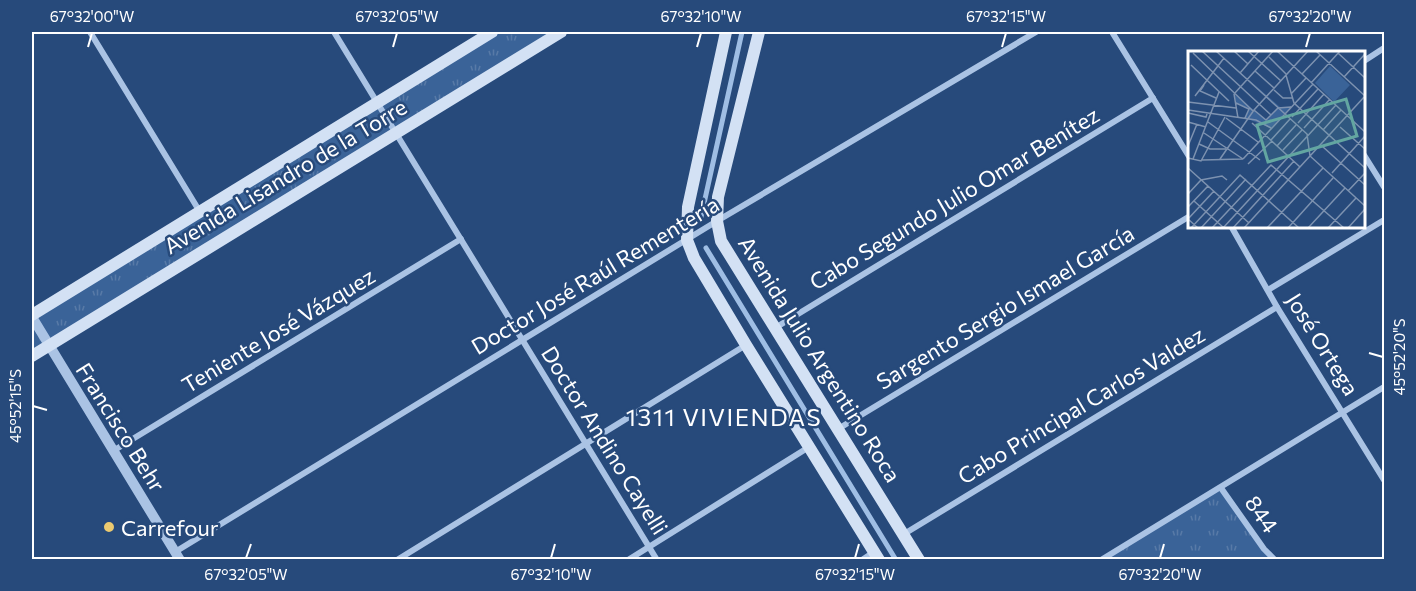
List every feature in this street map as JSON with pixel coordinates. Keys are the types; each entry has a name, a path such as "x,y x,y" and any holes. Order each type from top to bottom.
{"main road":[{"name":"Avenida Lisandro de la Torre","path":"32,316 492,32"},
{"name":"Avenida Lisandro de la Torre","path":"32,356 561,32"},
{"path":"726,32 688,207 687,240 694,258 746,345 877,556"},
{"name":"Avenida Julio Argentino Roca","path":"759,32 718,197 717,221 722,241 919,560"}],"street":[{"path":"90,32 200,212"},
{"name":"Doctor Andino Cayelli","path":"334,32 657,560"},
{"name":"Doctor José Raúl Rementería","path":"177,556 717,221 1036,32"},
{"path":"1112,32 1188,155"},
{"path":"1365,60 1384,48"},
{"name":"Cabo Segundo Julio Omar Benítez","path":"774,328 1153,98"},
{"path":"1365,157 1384,187"},
{"name":"Sargento Sergio Ismael García","path":"838,429 1188,217"},
{"path":"1268,290 1384,220"},
{"name":"José Ortega","path":"1232,228 1277,307 1384,480"},
{"name":"Teniente José Vázquez","path":"113,451 461,239"},
{"name":"Cabo Principal Carlos Valdez","path":"904,534 1277,307"},
{"name":"Francisco Behr","path":"32,316 177,556"},
{"path":"397,560 746,345"},
{"path":"1101,560 1384,387"},
{"path":"628,560 810,447"},
{"name":"844","path":"1221,488 1264,549 1275,560"},
{"path":"862,560 877,556"}],"green space":[{"path":"492,32 561,32 32,356 32,315"},
{"path":"1221,488 1275,560 1101,560"}],"waterway":[{"path":"701,217 742,32"},
{"path":"706,248 896,560"}],"place":[{"name":"Carrefour","path":"109,527"}],"district":[{"name":"1311 VIVIENDAS","path":"724,416"}]}
